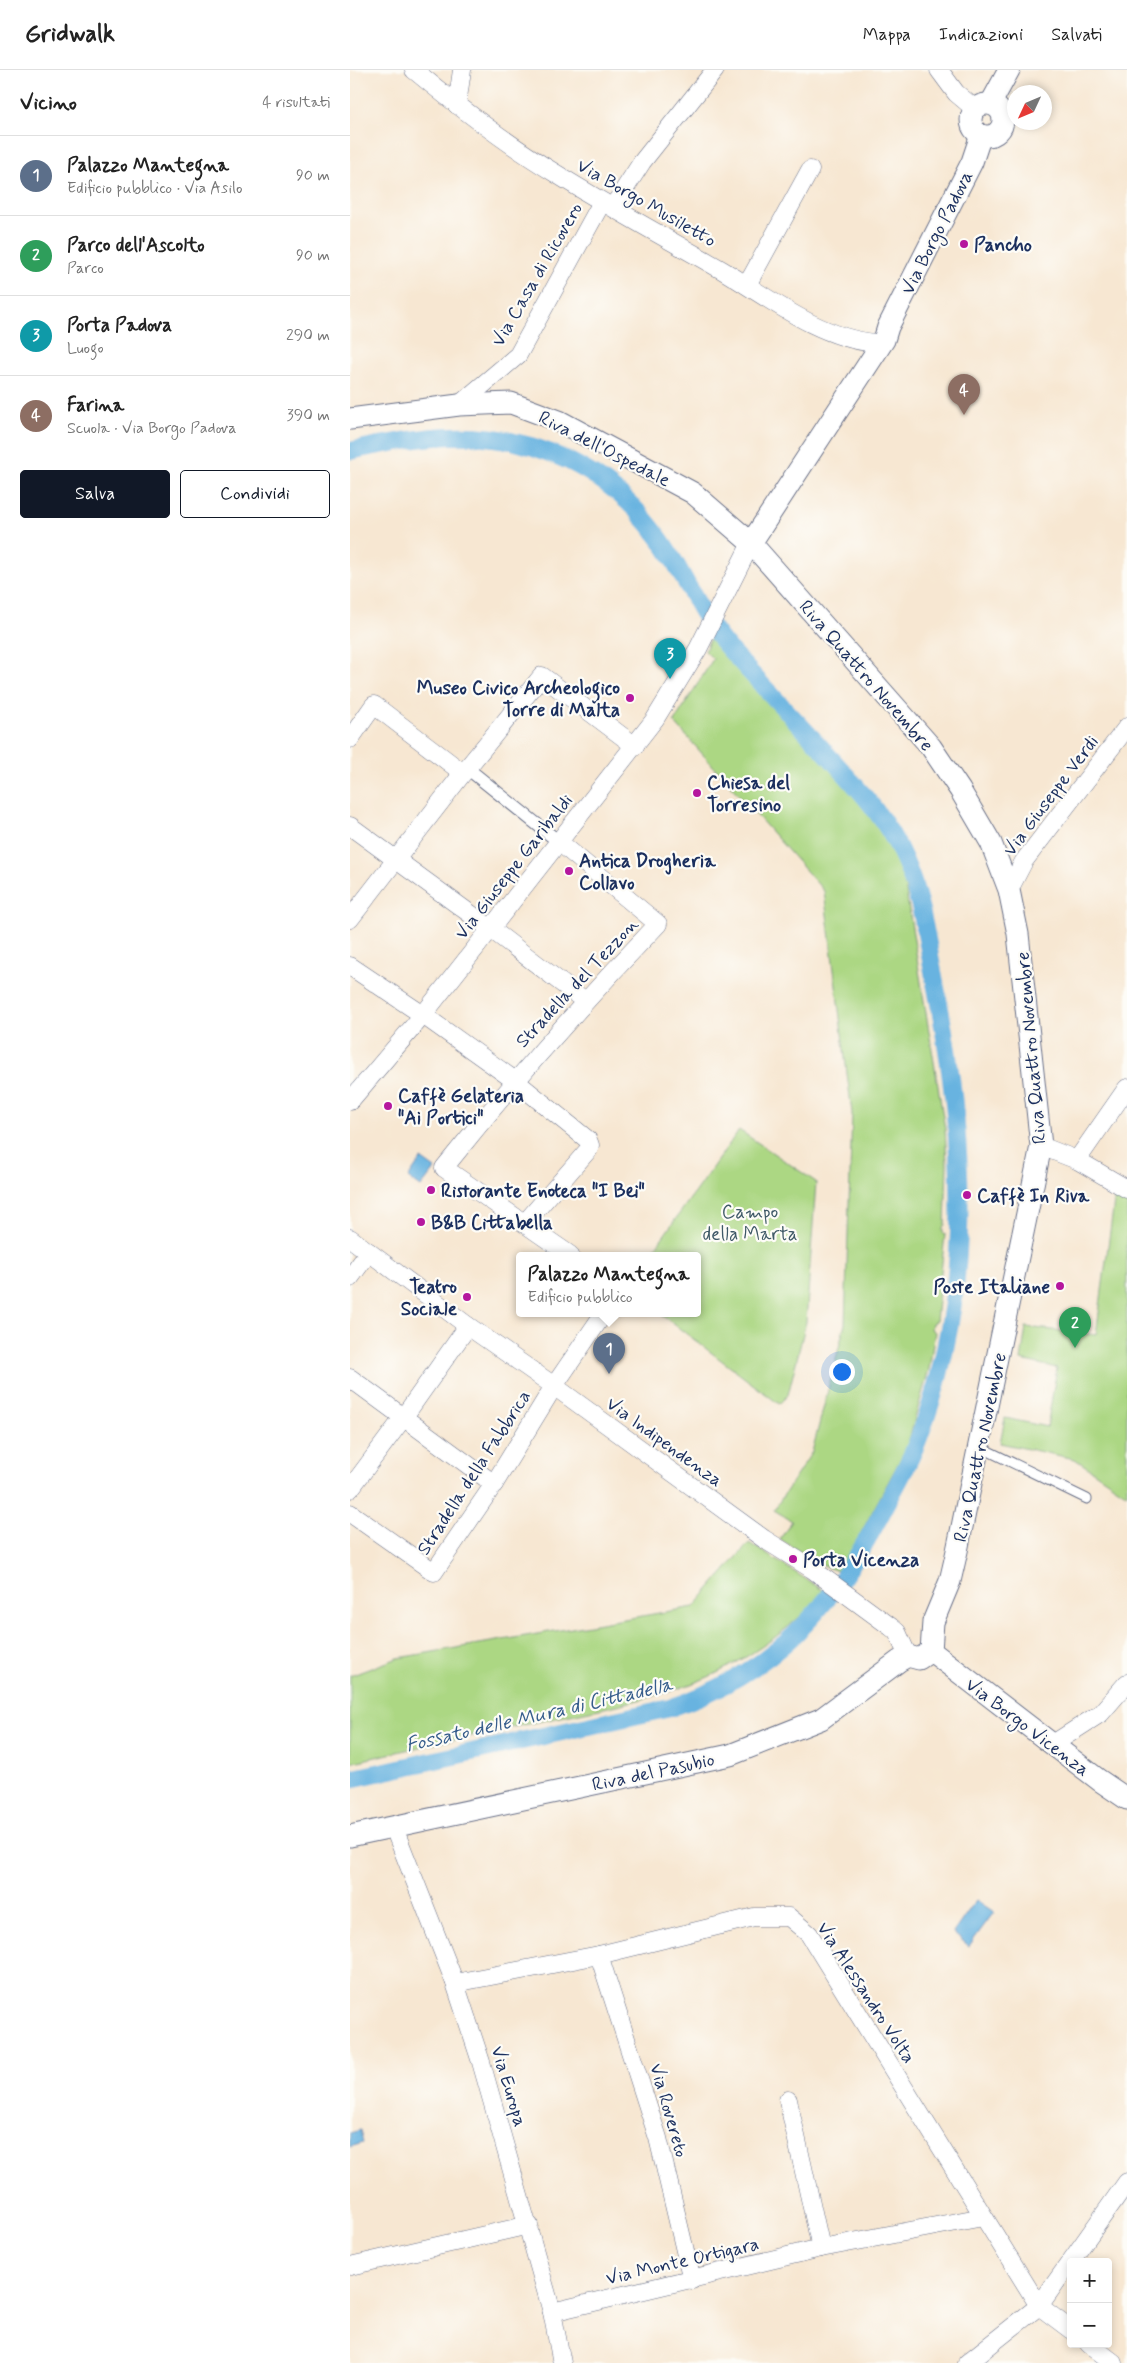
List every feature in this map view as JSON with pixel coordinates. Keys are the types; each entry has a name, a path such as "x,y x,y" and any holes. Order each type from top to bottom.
{"street":[{"name":"Via Borgo Musiletto","path":"414,70 457,105 553,172 803,319 856,341 881,335"},
{"path":"457,105 462,70"},
{"name":"Via Casa di Ricovero","path":"459,405 518,355 608,204 715,70"},
{"path":"939,70 956,93 983,106 1001,110 1004,122 998,132 987,136 981,135 974,129 971,121 983,106 1009,70"},
{"name":"Via Borgo Padova","path":"751,543 860,376 863,365 881,335 972,162 981,135"},
{"path":"747,285 810,170"},
{"name":"Riva dell'Ospedale","path":"350,419 459,405 511,403 559,421 693,493 751,543"},
{"name":"Via Giuseppe Garibaldi","path":"350,1100 424,1015 655,719 698,649 751,543"},
{"name":"Riva Quattro Novembre","path":"751,543 931,747 960,790 991,843 1009,890 1018,934 1026,988 1040,1146 950,1581 933,1622 931,1641"},
{"path":"350,919 465,771 542,676 635,746"},
{"path":"350,739 374,705 559,842"},
{"name":"Via Giuseppe Verdi","path":"1009,890 1024,861 1125,734"},
{"path":"350,826 492,928 585,1001"},
{"name":"Stradella del Tezzon","path":"525,1223 444,1168 514,1080 658,924 559,842"},
{"path":"350,966 424,1015 514,1080 588,1140 590,1145 525,1223 566,1252"},
{"path":"1077,1160 1127,1088"},
{"path":"1040,1146 1077,1160 1127,1188"},
{"name":"Via Indipendenza","path":"350,1238 468,1326 554,1386 764,1539 812,1569 897,1632 908,1656"},
{"path":"350,1278 369,1252"},
{"name":"Stradella della Fabbrica","path":"350,1513 434,1572 494,1484 554,1386 601,1317"},
{"path":"350,1489 468,1326"},
{"path":"350,1378 494,1484"},
{"name":"Riva del Pasubio","path":"350,1836 730,1755 821,1719 908,1656 919,1660 931,1641"},
{"name":"Via Borgo Vicenza","path":"931,1641 1053,1744 1127,1799"},
{"path":"1053,1744 1101,1713 1127,1683"},
{"name":"Via Europa","path":"394,1828 455,1983 481,2062 529,2225 552,2312 562,2363"},
{"name":"Via Alessandro Volta","path":"455,1983 599,1954 754,1917 789,1917 809,1934 1039,2306"},
{"name":"Via Rovereto","path":"599,1954 658,2138 692,2280"},
{"path":"788,2100 821,2248"},
{"path":"967,2363 1039,2306 1127,2182"},
{"name":"Via Monte Ortigara","path":"552,2312 821,2248 983,2217"},
{"path":"350,2266 529,2225"},
{"path":"1039,2306 1067,2327"},
{"path":"1094,2348 1114,2363"}],"lane":[{"path":"979,1446 1087,1499"}],"green space":[{"path":"710,638 847,783 884,831 904,879 945,1129 947,1164 945,1225 943,1232 945,1234 936,1321 932,1323 931,1329 935,1332 929,1369 907,1447 840,1572 821,1565 780,1539 792,1521 774,1510 812,1452 845,1324 852,1113 824,891 674,722 713,659 705,651"},
{"name":"Campo della Marta","path":"739,1130 816,1182 806,1322 788,1395 779,1404 664,1317 701,1317 701,1252 652,1252"},
{"path":"1116,1187 1127,1193 1127,1494 1075,1459 1000,1443 1005,1418 1047,1427 1057,1368 1021,1360 1026,1327 1096,1335"},
{"path":"749,1543 826,1592 775,1637 732,1665 699,1681 640,1700 350,1763 350,1676 398,1658 694,1607"}],"water":[{"path":"421,1159 435,1169 421,1187 408,1178"},
{"path":"976,1900 994,1912 969,1946 953,1933"},
{"path":"360,2130 363,2143 350,2147 350,2133"}],"waterway":[{"name":"Fossato delle Mura di Cittadella","path":"350,451 426,438 451,436 482,437 512,441 541,449 569,461 595,476 619,494 641,515 669,552 706,617 723,642 870,803 888,829 904,859 916,891 924,925 947,1049 954,1105 958,1161 959,1218 956,1274 949,1330 936,1386 918,1440 900,1480 860,1552 818,1610 794,1635 768,1657 739,1677 706,1694 670,1708 350,1779"}],"place":[{"name":"Pancho","path":"964,244"},
{"name":"Farina","path":"964,415"},
{"name":"Porta Padova","path":"670,679"},
{"name":"Museo Civico Archeologico Torre di Malta","path":"630,698"},
{"name":"Chiesa del Torresino","path":"697,793"},
{"name":"Antica Drogheria Collavo","path":"569,871"},
{"name":"Caffè Gelateria \"Ai Portici\"","path":"388,1106"},
{"name":"Ristorante Enoteca \"I Bei\"","path":"431,1190"},
{"name":"Caffè In Riva","path":"967,1195"},
{"name":"B&B Cittabella","path":"421,1222"},
{"name":"Poste Italiane","path":"1060,1286"},
{"name":"Teatro Sociale","path":"467,1297"},
{"name":"Parco dell'Ascolto","path":"1075,1348"},
{"name":"Palazzo Mantegna","path":"609,1374"},
{"name":"Porta Vicenza","path":"793,1559"}]}
